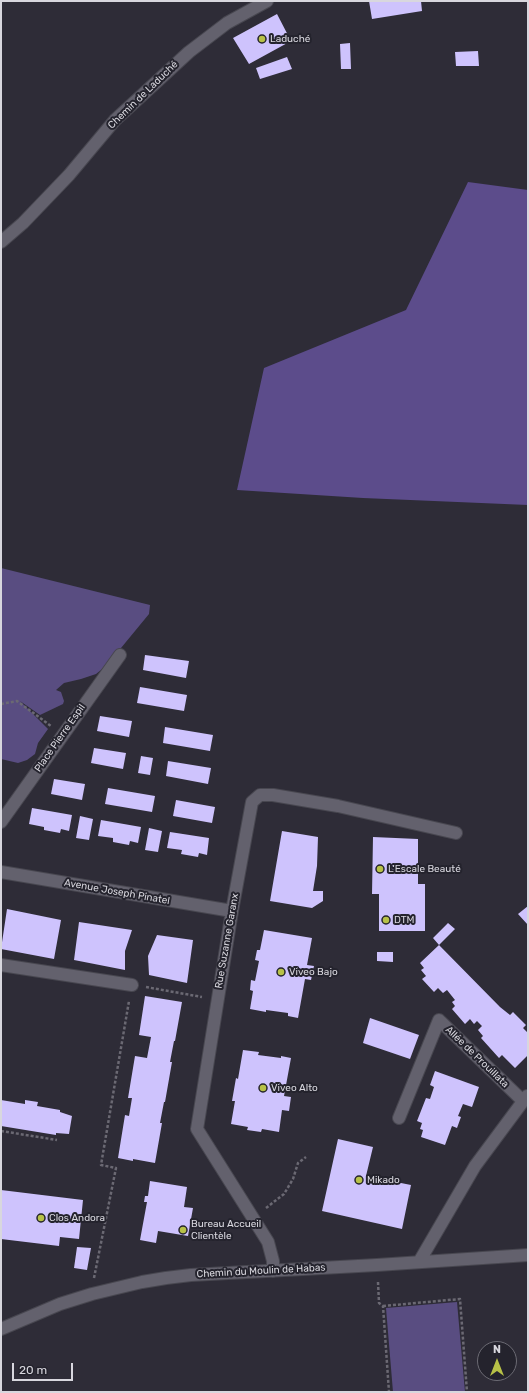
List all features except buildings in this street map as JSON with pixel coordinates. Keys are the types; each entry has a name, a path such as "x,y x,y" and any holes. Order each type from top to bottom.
{"street":[{"name":"Chemin de Laduché","path":"1,242 23,223 69,174 115,120 189,52 227,23 267,1"},
{"name":"Place Pierre Espil","path":"1,822 120,655"},
{"name":"Rue Suzanne Garanx","path":"273,1270 273,1261 268,1242 197,1129 232,911 252,802 260,795 273,795 338,806 456,833"},
{"name":"Avenue Joseph Pinatel","path":"1,872 232,911"},
{"path":"1,965 132,985"},
{"name":"Allée de Prouillata","path":"399,1118 439,1020 526,1098 475,1166 419,1262"},
{"name":"Chemin du Moulin de Habas","path":"1,1329 60,1304 92,1294 166,1278 191,1275 528,1255"}],"path":[{"path":"1,704 17,701 63,735"},
{"path":"92,1294 116,1168 101,1165 132,985"},
{"path":"154,989 184,994"},
{"path":"1,1131 57,1140"},
{"path":"252,1217 284,1194 293,1179 298,1163 306,1157"},
{"path":"377,1265 379,1303 383,1306 389,1392"},
{"path":"383,1306 460,1299 467,1392"}],"shaded area":[{"path":"468,182 528,190 528,505 363,498 237,490 264,368 406,310"},
{"path":"1,568 150,605 149,614 107,665 96,674 64,683 56,690 61,692 64,701 63,704 40,715 20,701 48,729 38,743 35,754 27,760 18,763 1,759"},
{"path":"457,1302 465,1392 393,1392 386,1308"}],"place":[{"name":"Laduché","path":"262,39"},
{"name":"L'Escale Beauté","path":"380,869"},
{"name":"DTM","path":"386,920"},
{"name":"Viveo Bajo","path":"281,972"},
{"name":"Viveo Alto","path":"263,1088"},
{"name":"Mikado","path":"359,1180"},
{"name":"Clos Andora","path":"41,1218"},
{"name":"Bureau Accueil Clientèle","path":"183,1230"}]}
